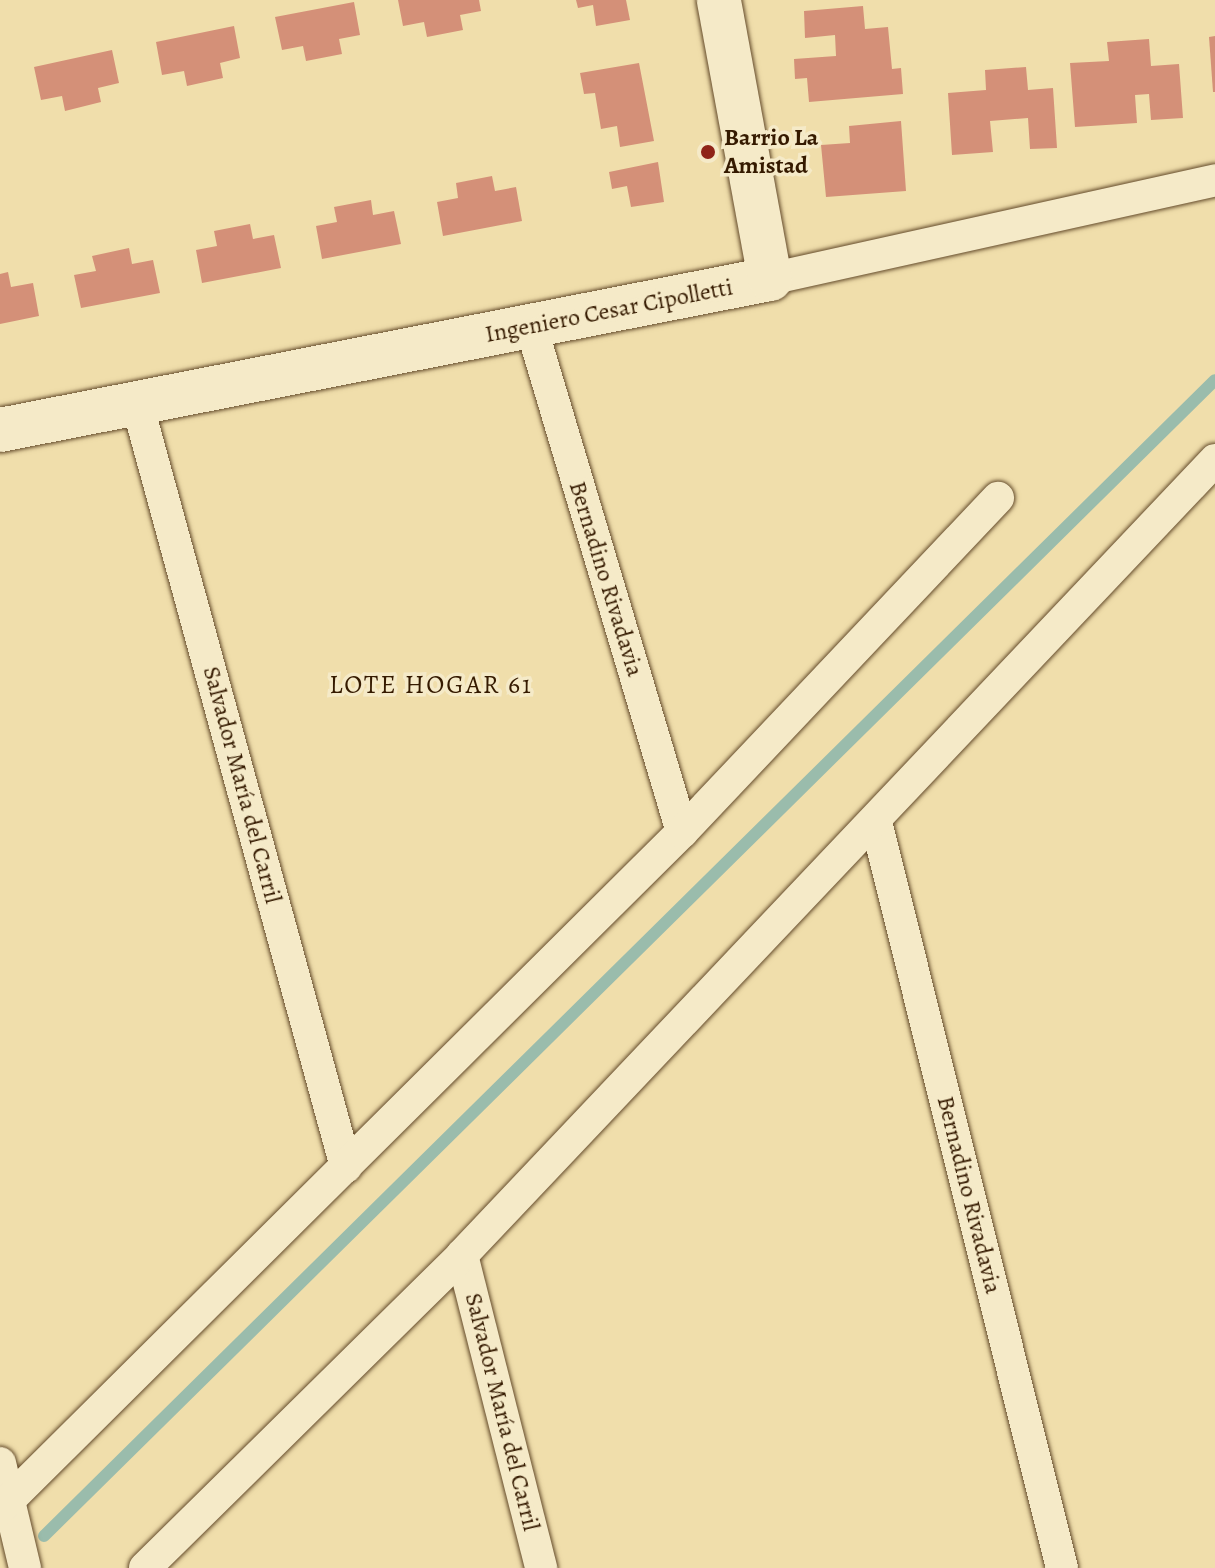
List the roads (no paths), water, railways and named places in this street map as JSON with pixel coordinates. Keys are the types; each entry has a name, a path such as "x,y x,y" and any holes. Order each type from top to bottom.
{"street":[{"path":"719,0 770,279"},
{"name":"Ingeniero Cesar Cipolletti","path":"0,430 770,279 1215,180"},
{"name":"Bernadino Rivadavia","path":"531,326 682,832"},
{"name":"Salvador María del Carril","path":"137,403 346,1167"},
{"path":"145,1568 462,1255 876,822 1215,460"},
{"path":"4,1504 682,832 998,498"},
{"name":"Bernadino Rivadavia","path":"876,822 1062,1568"},
{"name":"Salvador María del Carril","path":"462,1255 541,1568"},
{"path":"0,1463 4,1504 25,1568"}],"waterway":[{"path":"44,1536 1215,380"}],"place":[{"name":"Barrio La Amistad","path":"708,152"}],"district":[{"name":"LOTE HOGAR 61","path":"431,685"}]}
